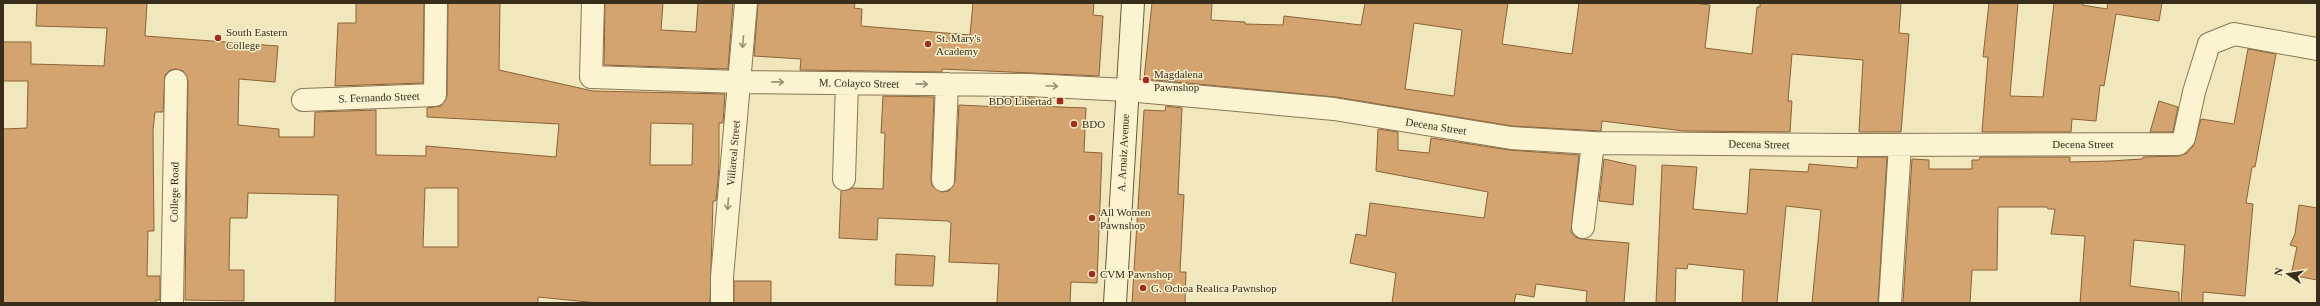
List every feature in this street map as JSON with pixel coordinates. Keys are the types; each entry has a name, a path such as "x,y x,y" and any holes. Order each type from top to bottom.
{"street":[{"name":"S. Fernando Street","path":"303,100 435,95 436,3"},
{"name":"M. Colayco Street","path":"593,3 591,77 739,82 1029,85 1126,90"},
{"name":"Villareal Street","path":"722,303 722,277 746,3"},
{"name":"A. Arnaiz Avenue","path":"1115,303 1126,90 1133,3"},
{"name":"Decena Street","path":"1126,90 1334,109 1511,138 1593,143 1900,145 2178,144 2184,138 2194,92 2209,44 2234,34 2317,49"},
{"name":"College Road","path":"172,303 176,81"},
{"path":"844,179 847,83"},
{"path":"943,180 947,84"},
{"path":"1583,227 1593,143"},
{"path":"1890,303 1900,145"}],"building":[{"path":"37,3 147,3 145,36 278,46 275,82 239,79 238,125 279,129 279,137 314,137 315,112 376,110 376,155 426,156 426,146 556,157 559,124 427,117 427,108 441,106 447,96 448,3 500,3 499,70 593,91 725,94 723,123 719,123 719,166 716,201 713,201 710,303 598,303 538,297 538,303 335,303 338,195 248,193 247,218 230,218 229,270 244,270 244,301 185,300 188,81 183,71 176,69 170,70 165,75 163,112 155,112 153,130 154,231 148,231 147,276 160,276 160,300 156,300 156,303 3,303 3,129 27,128 28,81 3,81 3,42 31,42 31,64 104,66 107,28 36,26","holes":["651,123 693,124 692,165 650,165","425,188 458,188 458,247 423,247"]},
{"path":"356,3 424,3 423,83 335,86 338,23 356,23"},
{"path":"605,3 663,3 661,30 696,32 698,3 733,3 728,69 604,65"},
{"name":"St. Mary's Academy","path":"758,3 855,3 854,8 862,9 861,26 970,35 973,3 1094,3 1093,15 1103,16 1099,76 942,69 942,72 800,70 801,59 754,56"},
{"path":"1152,3 1212,3 1211,20 1245,22 1245,24 1283,25 1284,16 1361,25 1365,3 1508,3 1502,44 1572,54 1579,3 1692,3 1710,5 1705,48 1752,54 1757,7 1760,7 1760,3 1901,3 1899,33 1909,34 1901,132 1859,132 1863,60 1792,54 1788,101 1792,101 1790,132 1684,131 1602,121 1601,131 1512,126 1336,97 1144,79","holes":["1414,23 1462,30 1454,96 1405,89"]},
{"path":"1989,3 2018,3 2010,96 2043,97 2054,3 2083,3 2082,5 2107,9 2108,3 2162,3 2159,21 2116,14 2104,86 2100,85 2096,121 2072,119 2071,132 1982,132 1988,57 1983,57"},
{"path":"2248,49 2276,54 2255,167 2252,167 2246,203 2253,204 2245,296 2203,292 2203,303 2181,303 2185,245 2134,240 2130,286 2179,292 2179,303 2080,303 2085,236 2051,234 2055,209 2048,209 2047,207 1998,207 1997,270 1972,270 1970,303 1903,303 1912,159 1929,160 1929,169 1972,169 1972,160 1979,160 1980,157 2070,157 2070,162 2110,161 2142,159 2143,157 2179,156 2187,153 2193,146 2201,119 2234,124"},
{"path":"883,96 934,97 931,179 932,186 942,192 949,191 955,181 959,105 1002,107 1003,97 1035,98 1035,106 1086,108 1084,152 1102,153 1097,283 1071,282 1070,303 997,303 999,264 949,262 951,223 948,221 878,218 877,240 839,238 841,191 852,188 883,189 885,133 881,133"},
{"path":"2159,101 2178,107 2173,132 2150,132"},
{"path":"1166,106 1182,108 1178,194 1184,195 1180,272 1186,272 1185,303 1132,303 1144,110 1165,111"},
{"path":"1378,129 1398,132 1398,150 1429,153 1431,138 1509,150 1579,155 1571,232 1575,237 1581,239 1629,243 1624,303 1586,303 1587,291 1536,284 1534,297 1516,294 1514,303 1392,303 1396,273 1350,263 1356,234 1366,236 1370,203 1484,218 1488,192 1376,171"},
{"path":"1858,157 1887,157 1878,303 1812,303 1821,210 1786,206 1777,303 1742,303 1744,270 1688,264 1687,269 1676,268 1675,303 1656,303 1662,165 1697,167 1693,209 1747,214 1750,169 1808,172 1809,164 1857,168"},
{"path":"1604,159 1636,166 1633,205 1599,201"},
{"path":"2299,205 2317,208 2317,280 2291,275 2297,247 2290,245 2295,234"},
{"path":"896,254 935,256 933,286 895,285"},
{"path":"734,281 771,281 771,303 734,303"}],"place":[{"name":"South Eastern College","path":"218,38"},
{"name":"St. Mary's Academy","path":"928,44"},
{"name":"Magdalena Pawnshop","path":"1146,80"},
{"name":"BDO Libertad","path":"1060,101"},
{"name":"BDO","path":"1074,124"},
{"name":"All Women Pawnshop","path":"1092,218"},
{"name":"CVM Pawnshop","path":"1092,274"},
{"name":"G. Ochoa Realica Pawnshop","path":"1143,288"}]}
